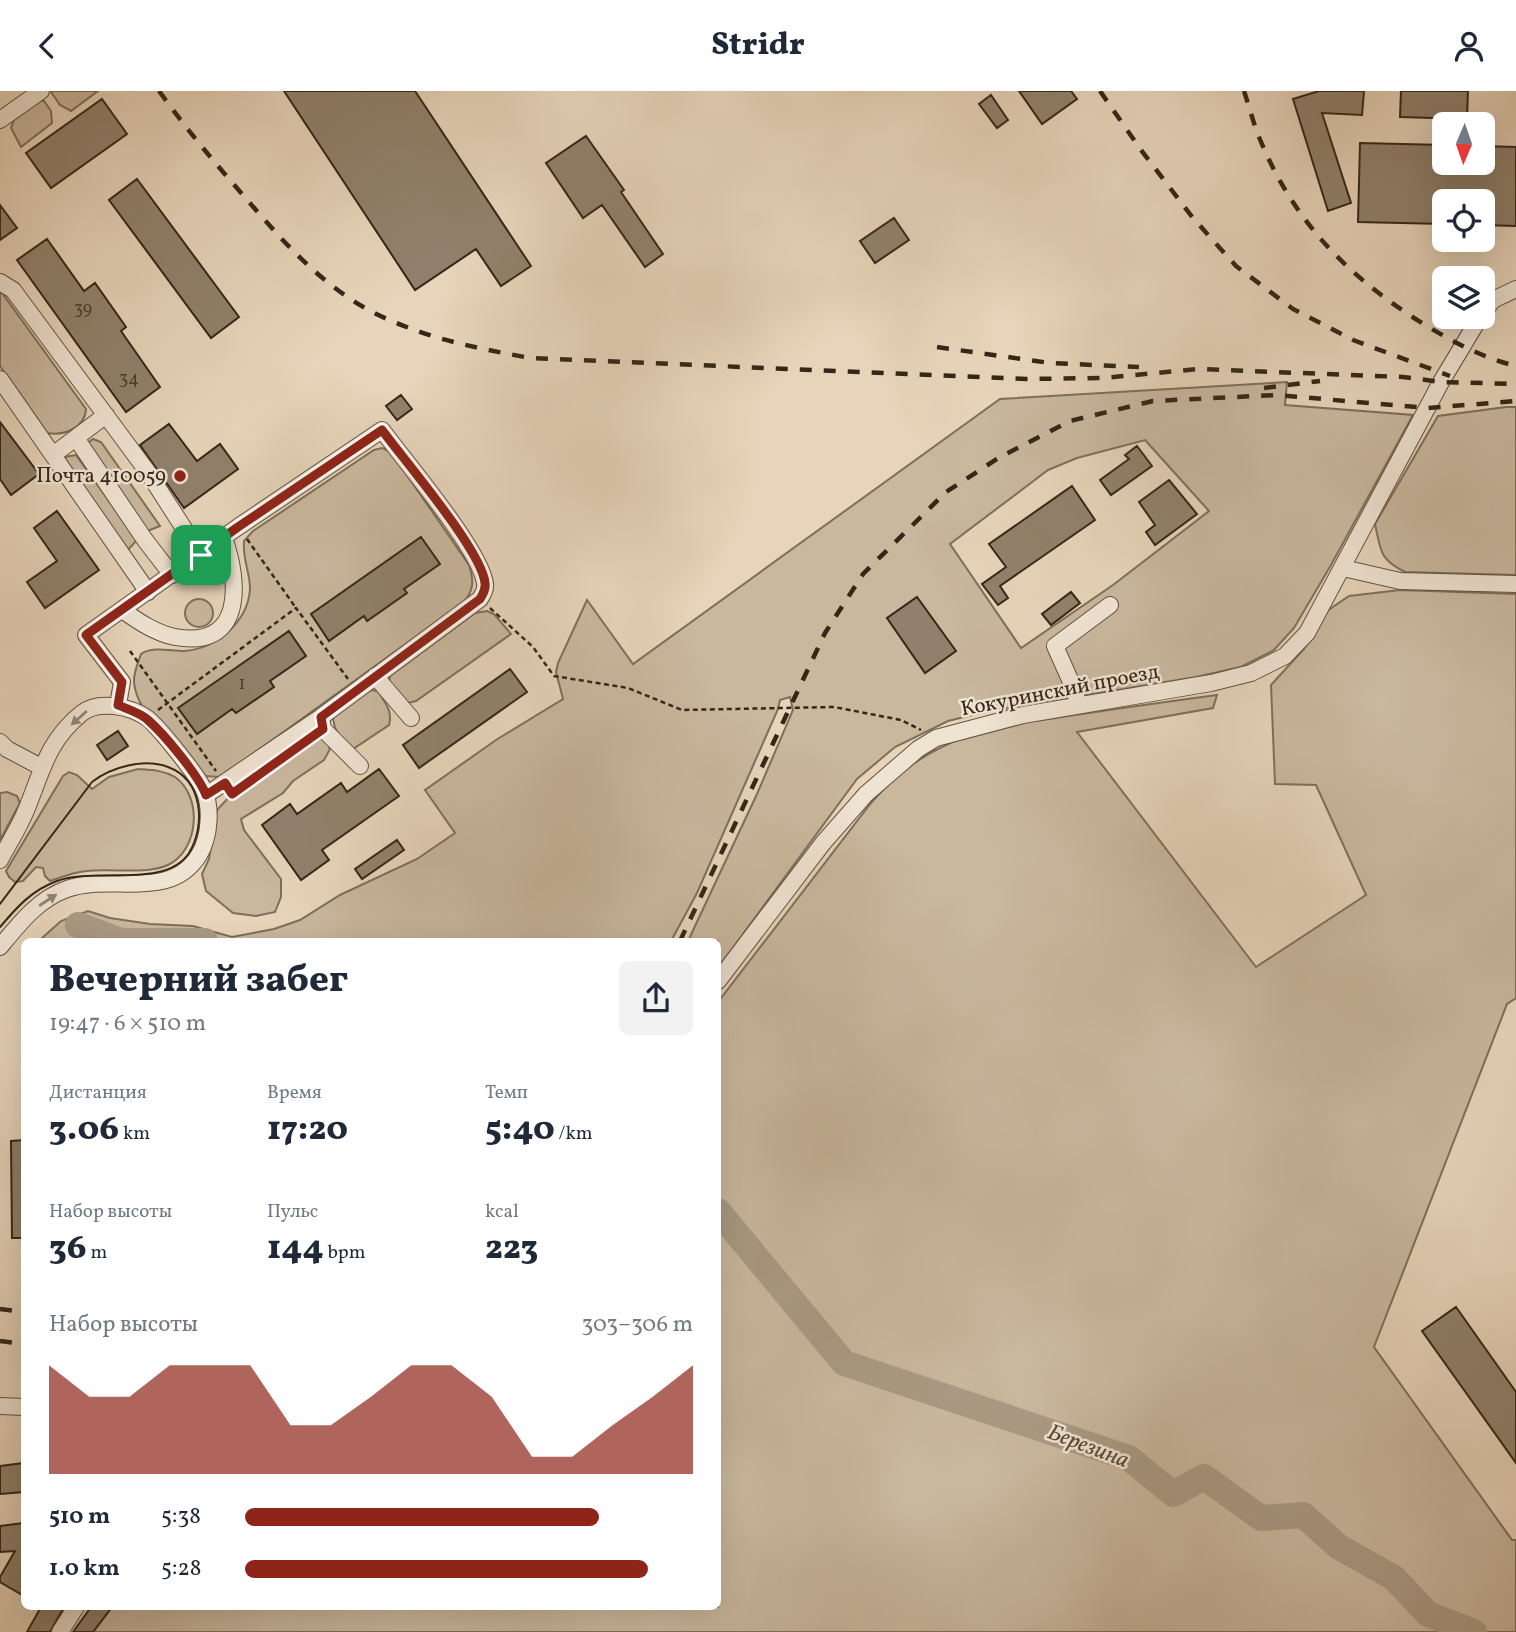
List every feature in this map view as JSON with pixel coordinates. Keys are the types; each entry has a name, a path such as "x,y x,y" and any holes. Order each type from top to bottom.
{"street":[{"path":"0,121 41,91"},
{"path":"0,282 13,291 106,415 147,471 201,555"},
{"name":"Кокуринский проезд","path":"1495,299 1516,289"},
{"name":"Кокуринский проезд","path":"721,977 822,842 866,795 918,749 936,738 1023,715 1211,683 1251,673 1285,656 1307,633 1441,382 1473,329"},
{"path":"0,379 148,591"},
{"path":"53,455 106,415"},
{"path":"118,705 122,682 86,635 238,527 382,430 472,550 486,587 480,599 321,717 206,795"},
{"path":"76,438 172,575"},
{"path":"122,610 148,627 176,637 195,638 217,630 231,614 236,588 224,538"},
{"path":"1343,568 1400,581 1516,584"},
{"path":"1078,705 1075,691 1055,646 1110,605"},
{"path":"375,676 411,718"},
{"path":"0,860 27,810 41,767 55,743 83,711 118,705 147,718 181,758 206,795 208,824 204,845 191,865 182,873 156,884 91,883 67,889 47,898 23,918 0,947"},
{"path":"321,717 323,729 360,766"},
{"path":"2,747 41,767"},
{"path":"0,1406 21,1407"},
{"path":"60,1632 74,1610"}],"path":[{"path":"238,527 356,690"},
{"path":"480,599 533,647 554,676 628,688 682,710 834,707 901,720 936,738"},
{"path":"147,718 296,608"},
{"path":"130,651 225,783"}],"shaded area":[{"path":"98,91 71,111 60,105 51,92"},
{"path":"40,101 44,101 51,111 52,123 21,147 11,128 14,120"},
{"path":"0,290 86,409 78,426 67,432 47,433 0,366"},
{"path":"1287,382 1285,405 1413,415 1294,628 1274,650 1241,667 1196,677 985,712 948,721 895,747 857,779 721,964 721,938 689,938 793,710 790,697 780,700 697,893 673,938 42,938 61,921 88,911 110,918 150,924 193,926 232,937 274,929 300,920 340,895 417,859 455,833 425,790 496,740 563,699 556,672 558,663 587,600 633,664 1000,399","holes":["1145,440 1209,511 1113,585 1021,648 950,544 1048,470 1077,458"]},
{"path":"1516,407 1516,575 1405,572 1390,563 1382,553 1375,524 1438,416"},
{"path":"93,439 101,442 160,526 145,532 89,452 89,442"},
{"path":"382,448 391,452 469,565 472,580 470,593 464,602 228,772 219,777 206,776 162,733 136,694 135,670 141,654 156,650 196,649 228,632 237,623 248,601 250,589 244,541 253,531 374,450"},
{"path":"76,455 137,540 127,551 63,462 65,457"},
{"path":"1400,590 1516,594 1516,998 1507,1004 1374,1347 1512,1540 1516,1540 1516,1632 93,1632 110,1610 721,1610 721,998 871,803 895,779 922,758 970,735 1001,727 1217,695 1213,708 1077,732 1256,967 1366,895 1316,785 1275,784 1271,685 1304,649 1327,611 1349,596"},
{"path":"199,599 209,603 213,613 209,623 199,627 189,623 185,613 189,603"},
{"path":"487,611 494,614 511,634 416,701 408,703 389,682 390,676 475,613"},
{"path":"370,690 378,691 386,703 390,715 389,725 350,751 335,728 333,719 336,713"},
{"path":"314,732 324,733 330,749 324,760 293,781 283,793 241,819 244,830 281,879 281,897 275,912 256,916 233,913 206,891 202,874 209,859 217,810 246,779 304,736"},
{"path":"138,769 175,777 190,797 194,823 186,848 178,858 168,865 150,870 96,870 50,881 43,868 36,867 23,881 15,882 9,877 6,871 63,776 69,772 77,775 92,789 109,777"},
{"path":"7,792 17,796 20,803 0,840 0,793"}],"building":[{"path":"284,91 415,91 531,266 501,286 476,249 415,290"},
{"path":"1019,91 1071,91 1077,99 1042,124"},
{"path":"1319,91 1364,91 1362,115 1322,113 1351,203 1328,211 1293,99"},
{"path":"1401,91 1468,91 1467,112 1432,112 1432,118 1400,117"},
{"path":"991,95 1008,120 997,128 979,104"},
{"path":"102,99 127,134 51,188 26,153"},
{"path":"586,136 624,190 621,192 663,254 645,267 602,205 583,218 546,163"},
{"path":"1360,143 1432,145 1432,175 1495,175 1495,146 1516,147 1516,226 1495,225 1495,189 1432,189 1432,224 1358,222"},
{"path":"137,179 239,317 211,338 109,200"},
{"path":"0,205 17,228 0,240"},
{"path":"894,218 909,240 875,263 860,241"},
{"path":"47,239 84,291 95,283 126,327 121,331 160,387 126,412 17,260"},
{"path":"401,395 412,409 397,420 386,406"},
{"path":"0,422 39,474 11,495 0,479"},
{"path":"169,424 197,461 220,444 238,469 184,508 140,445"},
{"path":"1137,446 1152,466 1111,495 1100,480 1129,459 1125,455"},
{"path":"1169,480 1197,514 1155,545 1146,532 1155,525 1139,502"},
{"path":"1072,486 1095,520 1000,586 1008,598 998,605 982,584 1006,567 989,544"},
{"path":"57,511 99,570 45,608 27,582 57,561 34,528"},
{"path":"421,537 440,564 404,589 407,593 367,621 364,616 329,641 311,614"},
{"path":"1071,592 1080,603 1051,625 1042,614"},
{"path":"917,597 956,651 925,673 887,618"},
{"path":"289,631 306,656 270,681 274,687 236,713 232,709 197,734 178,708"},
{"path":"510,669 527,692 419,768 403,745"},
{"path":"118,731 128,746 107,760 97,745"},
{"path":"379,769 399,796 322,850 329,860 301,880 262,825 290,804 297,814 341,783 347,792"},
{"path":"397,840 404,850 362,879 355,869"},
{"path":"21,1140 21,1238 12,1238 11,1141"},
{"path":"1456,1307 1516,1392 1516,1463 1422,1331"},
{"path":"21,1463 21,1492 0,1494 0,1466"},
{"path":"21,1523 21,1594 0,1582 0,1577 15,1551 0,1552 0,1526"},
{"path":"39,1610 62,1610 50,1632 27,1632"},
{"path":"89,1610 110,1610 93,1632 73,1632"}],"waterway":[{"name":"Березина","path":"78,925 113,938"},
{"name":"Березина","path":"721,1215 844,1363 1129,1458 1173,1494 1204,1477 1261,1518 1303,1515 1339,1547 1394,1578 1428,1614 1474,1632"}],"tram line":[{"path":"0,904 92,782 100,777 128,765 159,764 180,773 195,793 198,804 198,830 189,853 178,864 164,871 147,874 72,877 57,881 32,894 0,927"}],"railway":[{"path":"159,91 259,213 292,250 329,283 348,298 392,321 477,348 530,358 1026,379 1103,378 1198,369 1516,384"},
{"path":"1100,91 1193,218 1236,266 1293,309 1353,340 1450,376"},
{"path":"1244,91 1259,137 1287,193 1322,240 1342,261 1388,300 1426,325 1476,352 1516,366"},
{"path":"937,347 1050,363 1139,367"},
{"path":"1264,388 1320,381"},
{"path":"681,938 825,633 863,574 946,492 1000,457 1070,421 1153,401 1276,395 1428,408 1516,401"},
{"path":"0,1309 21,1312"},
{"path":"0,1341 21,1344"}],"place":[{"name":"Почта 410059","path":"180,476"}],"route":[{"path":"382,430 472,550 486,587 480,599 321,717 323,729 232,794 225,783 206,795 181,758 147,718 118,705 122,682 86,635 201,555 382,430"}]}
